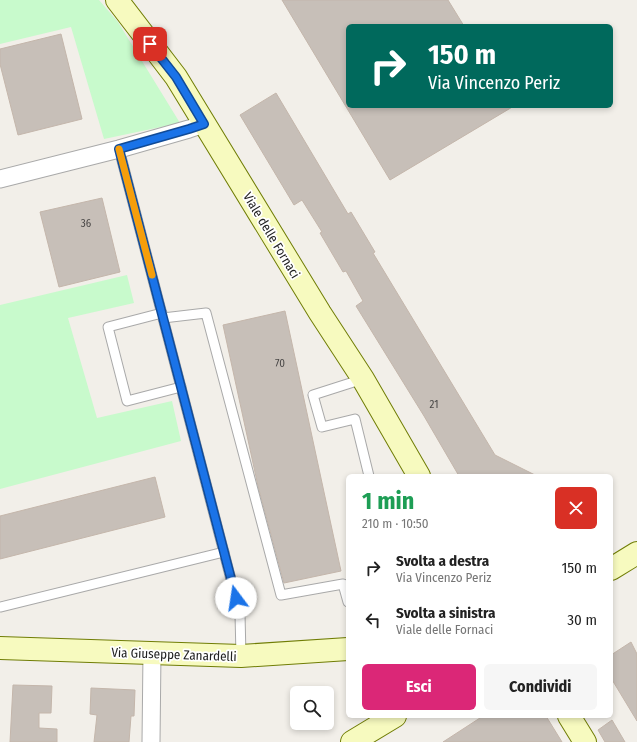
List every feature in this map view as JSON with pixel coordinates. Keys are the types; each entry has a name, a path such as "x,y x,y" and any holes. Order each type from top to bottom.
{"street":[{"name":"Viale delle Fornaci","path":"117,0 176,77 320,313 363,379 418,474"},
{"path":"0,179 119,149 204,124"},
{"path":"613,568 637,553"},
{"name":"Via Giuseppe Zanardelli","path":"0,648 241,656 346,649"},
{"path":"151,742 152,653"},
{"path":"352,742 391,718"},
{"path":"569,718 585,742"}],"lane":[{"path":"119,149 240,614 241,656"},
{"path":"181,387 127,401 108,327 162,316 206,313 281,595 343,584 346,595"},
{"path":"363,379 313,396 322,427 355,419 369,474"},
{"path":"0,607 224,552"}],"green space":[{"path":"0,0 99,0 118,22 180,123 104,139 71,27 0,44"},
{"path":"127,275 134,303 68,318 97,418 172,401 181,441 0,489 0,305"}],"building":[{"path":"282,0 448,0 463,24 346,24 346,107"},
{"path":"61,34 82,119 18,135 0,64 0,49"},
{"path":"276,93 348,214 351,212 375,252 373,253 495,455 533,474 458,474 356,306 363,301 346,271 343,272 320,233 322,232 302,200 294,205 240,115"},
{"path":"347,108 511,108 390,180"},
{"path":"102,198 120,272 59,287 40,212"},
{"path":"285,311 341,571 284,583 258,486 223,325"},
{"path":"155,477 165,517 0,559 0,516"},
{"path":"631,642 637,654 637,721 613,681 613,654"},
{"path":"13,685 52,686 51,713 39,713 39,728 57,729 57,742 10,742"},
{"path":"91,688 135,690 134,716 131,716 129,742 94,742 97,715 90,714"},
{"path":"480,718 547,718 562,742 443,742"},
{"path":"612,720 625,742 605,742 598,730"}],"slow traffic":[{"path":"119,149 152,275"}],"route":[{"path":"150,44 176,77 204,124 119,149 236,598"}]}
